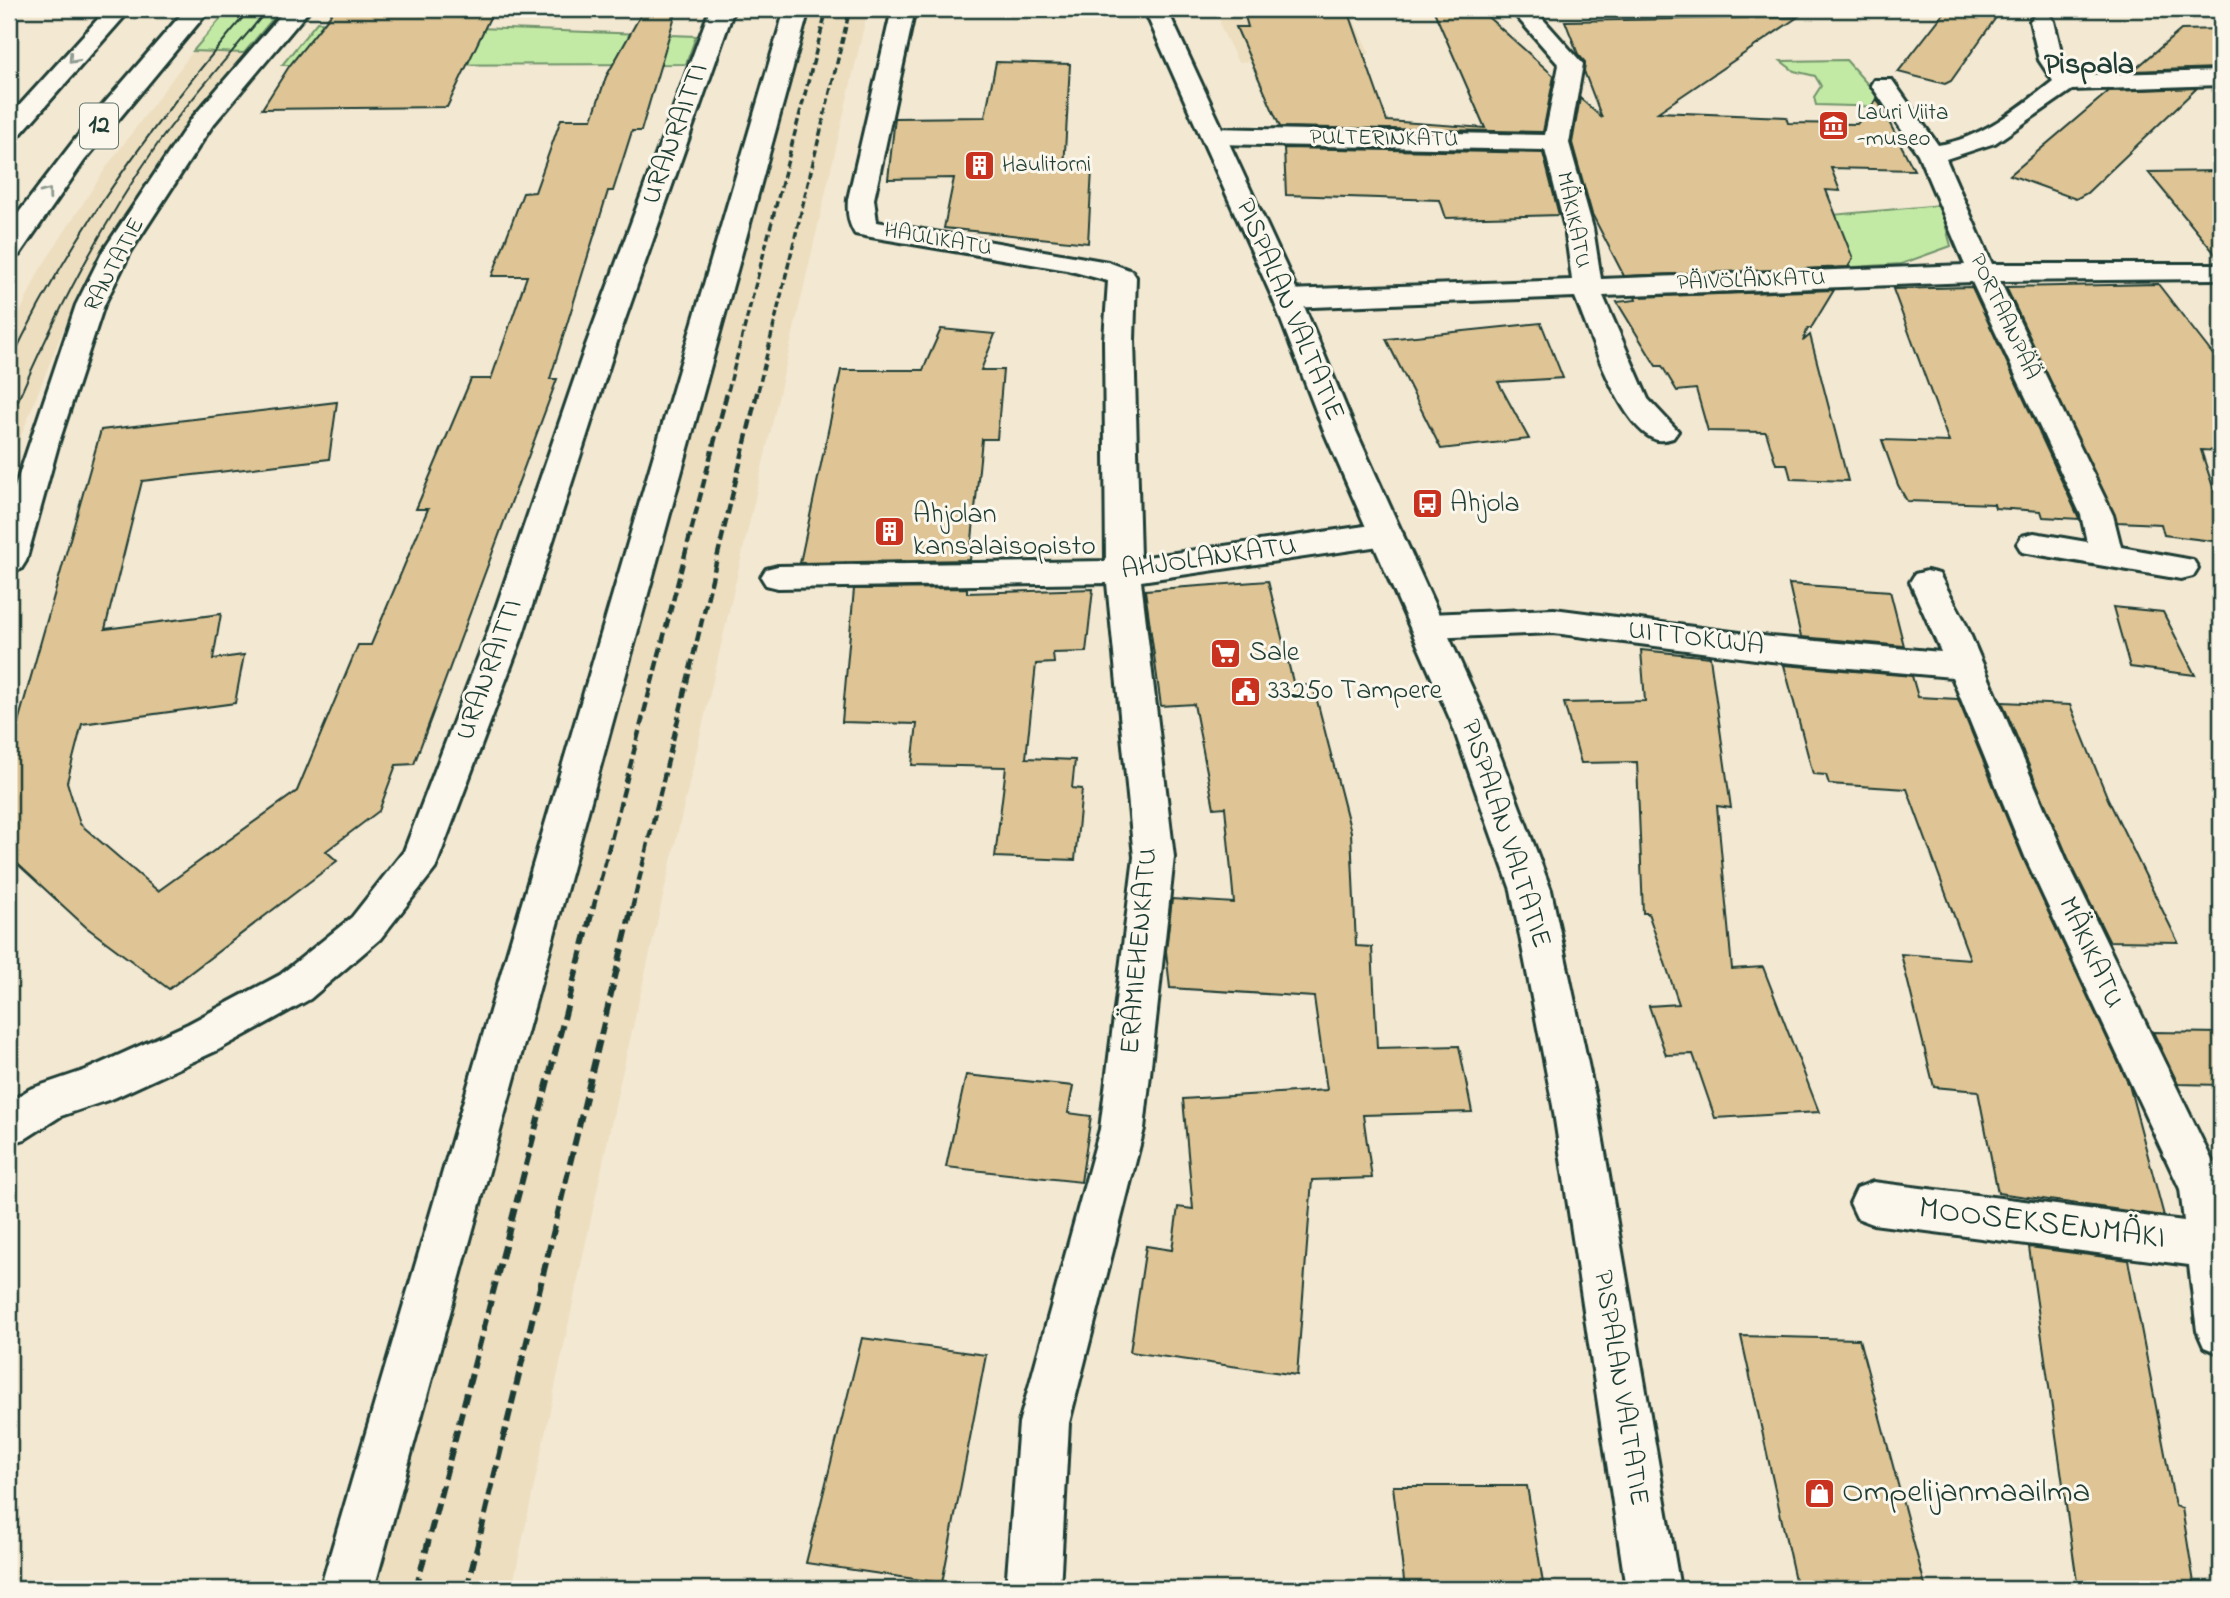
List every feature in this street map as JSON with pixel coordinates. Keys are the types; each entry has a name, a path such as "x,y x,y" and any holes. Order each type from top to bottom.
{"main road":[{"name":"12","path":"9,132 119,9"},
{"name":"12","path":"9,249 28,218 94,131 198,9"},
{"name":"RANTATIE","path":"9,561 44,442 90,305 117,251 202,122 298,9"},
{"name":"URANRAITTI","path":"9,1125 46,1102 98,1085 203,1037 295,987 366,928 421,858 504,637 601,345 722,9"},
{"path":"347,1589 797,9"},
{"name":"HAULIKATU","path":"903,9 860,199 860,213 865,228 1108,271"},
{"name":"PISPALAN VALTATIE","path":"1155,9 1287,299 1386,534 1428,626 1492,780 1531,891 1544,942 1575,1106 1653,1589"},
{"name":"MÄKIKATU","path":"1522,9 1571,64 1556,143 1579,228 1587,286 1633,402 1662,431"},
{"path":"2042,21 2051,60 2066,83"},
{"path":"1931,154 1957,152 1978,143 2029,112 2066,83 2221,78"},
{"name":"PORTAANPÄÄ","path":"1883,85 1931,154 1982,273 2097,515 2107,557"},
{"name":"PULTERINKATU","path":"1213,136 1556,143"},
{"name":"ERÄMIEHENKATU","path":"1033,1589 1044,1423 1122,1129 1154,857 1122,572 1119,340 1122,277 1108,271"},
{"name":"PÄIVÖLÄNKATU","path":"1287,299 1982,273 2215,271"},
{"name":"AHJOLANKATU","path":"778,578 1122,572 1386,534"},
{"path":"2034,544 2180,568"},
{"name":"MÄKIKATU","path":"1927,582 2046,859 2203,1189 2221,1331"},
{"name":"UITTOKUJA","path":"1428,626 1554,621 1771,649 1965,666"},
{"name":"MOOSEKSENMÄKI","path":"1873,1203 2211,1245"}],"shaded area":[{"path":"809,9 868,9 619,1087 512,1589 373,1589"},
{"path":"1218,9 1348,9 1370,54 1238,62 1221,28"},
{"path":"193,51 244,53 189,122 98,265 63,330 9,466 9,336 39,271 108,165"}],"green space":[{"path":"229,9 281,9 244,53 193,51"},
{"path":"317,22 696,36 686,64 282,65"},
{"path":"1846,60 1888,107 1816,105 1814,97 1821,86 1815,76 1794,71 1781,61"},
{"path":"1940,205 1951,246 1901,264 1791,271 1766,221"}],"building":[{"path":"335,9 494,9 447,107 262,109 290,65"},
{"path":"644,9 677,9 641,131 632,131 613,191 608,191 550,379 557,379 414,764 396,765 379,811 326,851 337,861 169,989 86,927 9,856 9,754 101,430 337,402 329,459 142,481 105,629 221,614 213,659 244,655 235,703 82,724 67,782 80,824 158,891 297,791 358,645 371,645 428,509 416,509 471,379 491,379 527,276 492,276 523,193 535,192 561,119 592,119 606,77"},
{"path":"1433,9 1479,9 1554,76 1543,132 1280,127 1236,27 1248,27 1245,16 1349,13 1387,121 1485,128"},
{"path":"1947,9 2002,9 1951,81 1945,84 1898,72"},
{"path":"1798,17 1658,112 1786,117 1788,123 1857,124 1877,99 1914,170 1831,168 1840,191 1826,190 1853,259 1848,267 1624,276 1592,214 1572,143 1580,98 1602,118 1584,71 1585,62 1578,54 1565,21"},
{"path":"2221,29 2221,65 2218,68 2133,71 2181,30"},
{"path":"996,62 1070,64 1064,169 1092,169 1088,243 944,228 954,178 888,179 895,118 985,117"},
{"path":"2197,88 2087,193 2076,199 2010,175 2109,91"},
{"path":"1284,148 1543,153 1559,215 1446,218 1440,200 1286,195"},
{"path":"2221,171 2221,261 2148,172"},
{"path":"2158,284 2221,365 2221,451 2201,450 2221,512 2221,542 2164,535 2161,524 2117,522 2006,287"},
{"path":"1972,287 2079,519 2043,517 2041,511 1995,508 1994,504 1907,501 1898,485 1882,440 1949,442 1893,289"},
{"path":"1834,290 1811,328 1808,328 1803,341 1810,335 1848,481 1791,479 1787,464 1776,464 1766,432 1708,431 1696,389 1677,391 1662,366 1656,366 1617,302 1636,300 1635,297"},
{"path":"1541,323 1563,378 1498,382 1529,439 1441,449 1386,339"},
{"path":"941,329 995,334 981,370 1003,370 997,439 982,439 970,560 800,563 841,370 923,370"},
{"path":"1268,581 1294,686 1313,685 1351,832 1356,946 1372,947 1377,1048 1459,1046 1472,1112 1363,1115 1372,1178 1312,1180 1297,1375 1130,1352 1146,1246 1172,1250 1178,1207 1193,1209 1183,1099 1327,1090 1314,997 1170,988 1166,951 1172,899 1234,903 1225,807 1214,808 1194,704 1161,706 1145,590"},
{"path":"1789,584 1890,591 1904,646 1801,637"},
{"path":"967,588 967,593 1093,589 1086,652 1053,653 1054,663 1036,664 1026,758 1075,760 1072,788 1082,789 1075,860 995,857 1006,767 912,765 917,724 842,722 854,589"},
{"path":"2113,607 2163,612 2195,675 2130,667"},
{"path":"1641,650 1710,657 1731,808 1717,806 1732,969 1763,967 1819,1112 1715,1118 1693,1054 1666,1055 1649,1006 1679,1004 1648,913 1643,913 1637,762 1581,763 1564,703 1645,701"},
{"path":"1784,665 1912,676 1918,697 1958,699 2024,860 2129,1085 2164,1216 1998,1193 1978,1091 1934,1087 1901,954 1970,959 1907,789 1829,784 1826,775 1813,774"},
{"path":"2002,702 2070,705 2108,799 2178,942 2109,941 2068,858"},
{"path":"2153,1032 2221,1033 2221,1085 2178,1084"},
{"path":"966,1075 1073,1086 1068,1113 1091,1116 1081,1182 946,1167"},
{"path":"2029,1247 2128,1260 2175,1506 2182,1508 2195,1589 2078,1589"},
{"path":"1741,1336 1859,1339 1926,1589 1797,1589"},
{"path":"862,1338 986,1355 942,1583 806,1563"},
{"path":"1393,1486 1527,1486 1544,1589 1405,1589"}],"tram line":[{"path":"9,365 60,269 118,179 181,93 250,9"},
{"path":"9,421 41,349 114,211 183,110 268,9"}],"railway":[{"path":"728,391 827,9"},
{"path":"758,391 850,9"},
{"path":"593,909 728,389"},
{"path":"632,909 758,389"},
{"path":"416,1589 593,907"},
{"path":"467,1589 632,907"}],"place":[{"name":"Lauri Viita -museo","path":"1834,126"},
{"name":"Haulitorni","path":"979,165"},
{"name":"Ahjola","path":"1427,504"},
{"name":"Ahjolan kansalaisopisto","path":"890,531"},
{"name":"Sale","path":"1226,653"},
{"name":"33250 Tampere","path":"1245,691"},
{"name":"Ompelijanmaailma","path":"1819,1493"}],"district":[{"name":"Pispala","path":"2089,66"}]}
